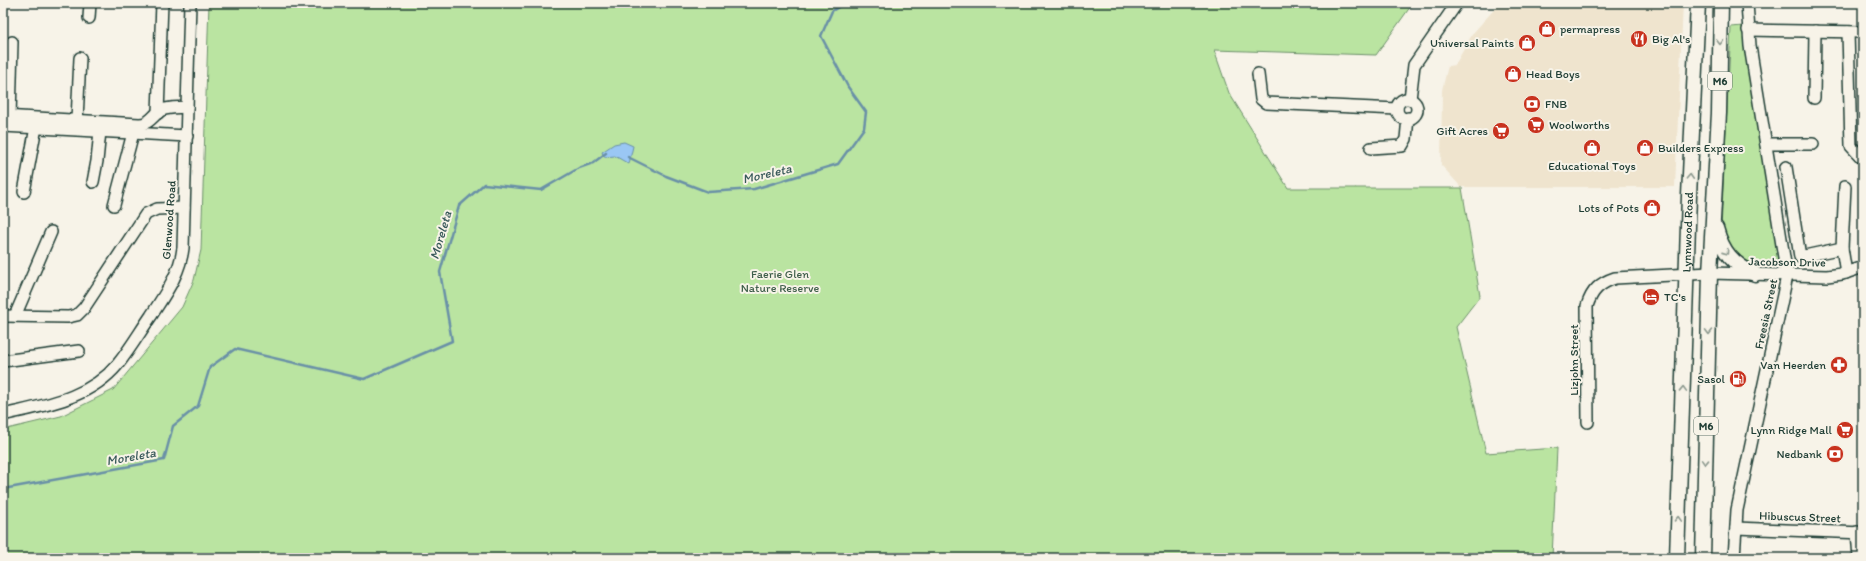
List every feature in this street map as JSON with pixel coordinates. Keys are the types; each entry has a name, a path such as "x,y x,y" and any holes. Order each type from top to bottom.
{"main road":[{"path":"1691,3 1690,47 1695,78"},
{"name":"Lynnwood Road","path":"1677,558 1689,196 1698,3"},
{"name":"Lynnwood Road","path":"1702,558 1710,273 1720,113 1721,3"},
{"path":"1713,218 1719,241 1727,255 1738,266 1755,274"}],"street":[{"path":"89,18 90,3"},
{"path":"158,113 162,3"},
{"name":"Glenwood Road","path":"3,415 48,405 72,397 94,385 118,364 175,277 182,252 190,3"},
{"path":"1410,99 1414,65 1457,3"},
{"name":"Freesia Street","path":"1734,558 1737,510 1787,276 1748,30 1747,3"},
{"path":"1748,30 1863,32"},
{"path":"1814,98 1815,31"},
{"path":"1848,32 1851,146 1863,159"},
{"path":"5,120 12,42"},
{"path":"77,120 80,58"},
{"path":"1258,74 1261,99 1266,103 1397,109"},
{"path":"1410,99 1415,103 1416,109 1414,115 1408,118 1399,115 1397,109 1401,101 1410,99"},
{"path":"5,120 77,120 144,124 152,120 158,113 165,109 187,107"},
{"path":"1371,148 1402,146 1406,139 1408,118"},
{"path":"5,120 36,127 186,136"},
{"path":"24,192 36,127"},
{"path":"93,182 100,131"},
{"path":"114,205 133,133"},
{"path":"1766,144 1813,144"},
{"path":"1786,167 1800,257 1842,248"},
{"path":"1845,186 1842,248 1846,273"},
{"path":"3,316 68,317 77,315 84,308 146,214 157,209 184,208"},
{"path":"14,316 51,232"},
{"name":"Jacobson Drive","path":"1687,273 1827,276 1846,273 1863,267"},
{"name":"Lizjohn Street","path":"1588,422 1587,306 1594,290 1605,282 1615,278 1687,273"},
{"path":"3,361 79,351"},
{"name":"Hibuscus Street","path":"1736,528 1860,532"},
{"path":"1860,532 1860,558"}],"shaded area":[{"path":"1500,3 1683,3 1675,187 1461,187 1441,165 1442,90 1448,66 1455,65 1473,33"}],"green space":[{"name":"Faerie Glen Nature Reserve","path":"209,3 1413,3 1376,55 1214,50 1229,93 1288,188 1462,188 1480,296 1456,327 1486,453 1557,448 1552,558 3,558 3,430 61,416 113,390 182,307 194,280 201,250"},
{"path":"1743,26 1782,258 1772,268 1742,265 1726,247 1721,229 1731,27"}],"water":[{"path":"624,142 633,146 629,164 615,156 604,157 602,152 614,144"}],"waterway":[{"name":"Moreleta","path":"628,157 666,176 708,192 754,189 838,164 864,128 866,112 848,87 821,36 832,11 845,3"},
{"name":"Moreleta","path":"3,489 164,460 173,426 198,406 210,367 235,349 364,379 452,341 440,272 459,206 484,184 541,190 579,168 593,163 606,153"}],"place":[{"name":"permapress","path":"1547,29"},
{"name":"Big Al's","path":"1639,39"},
{"name":"Universal Paints","path":"1527,43"},
{"name":"Head Boys","path":"1513,74"},
{"name":"FNB","path":"1532,104"},
{"name":"Woolworths","path":"1536,125"},
{"name":"Gift Acres","path":"1501,131"},
{"name":"Educational Toys","path":"1592,148"},
{"name":"Builders Express","path":"1645,148"},
{"name":"Lots of Pots","path":"1652,208"},
{"name":"TC's","path":"1651,297"},
{"name":"Van Heerden","path":"1839,365"},
{"name":"Sasol","path":"1738,379"},
{"name":"Lynn Ridge Mall","path":"1845,430"},
{"name":"Nedbank","path":"1835,454"}]}
